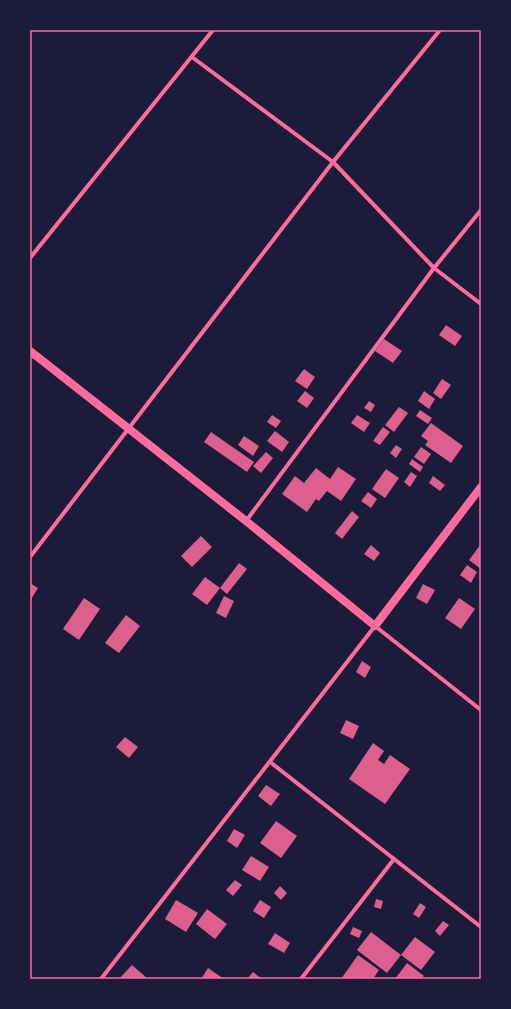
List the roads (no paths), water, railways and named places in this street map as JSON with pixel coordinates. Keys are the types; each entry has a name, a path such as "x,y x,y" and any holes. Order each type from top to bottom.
{"main road":[{"path":"30,351 246,521 375,626 480,490"}],"street":[{"path":"30,557 334,162 440,30"},
{"path":"30,258 192,57 211,31"},
{"path":"192,57 334,162 434,268 481,304"},
{"path":"246,521 434,268 481,210"},
{"path":"101,979 375,626 481,710"},
{"path":"270,762 481,927"},
{"path":"301,979 394,859"}]}
